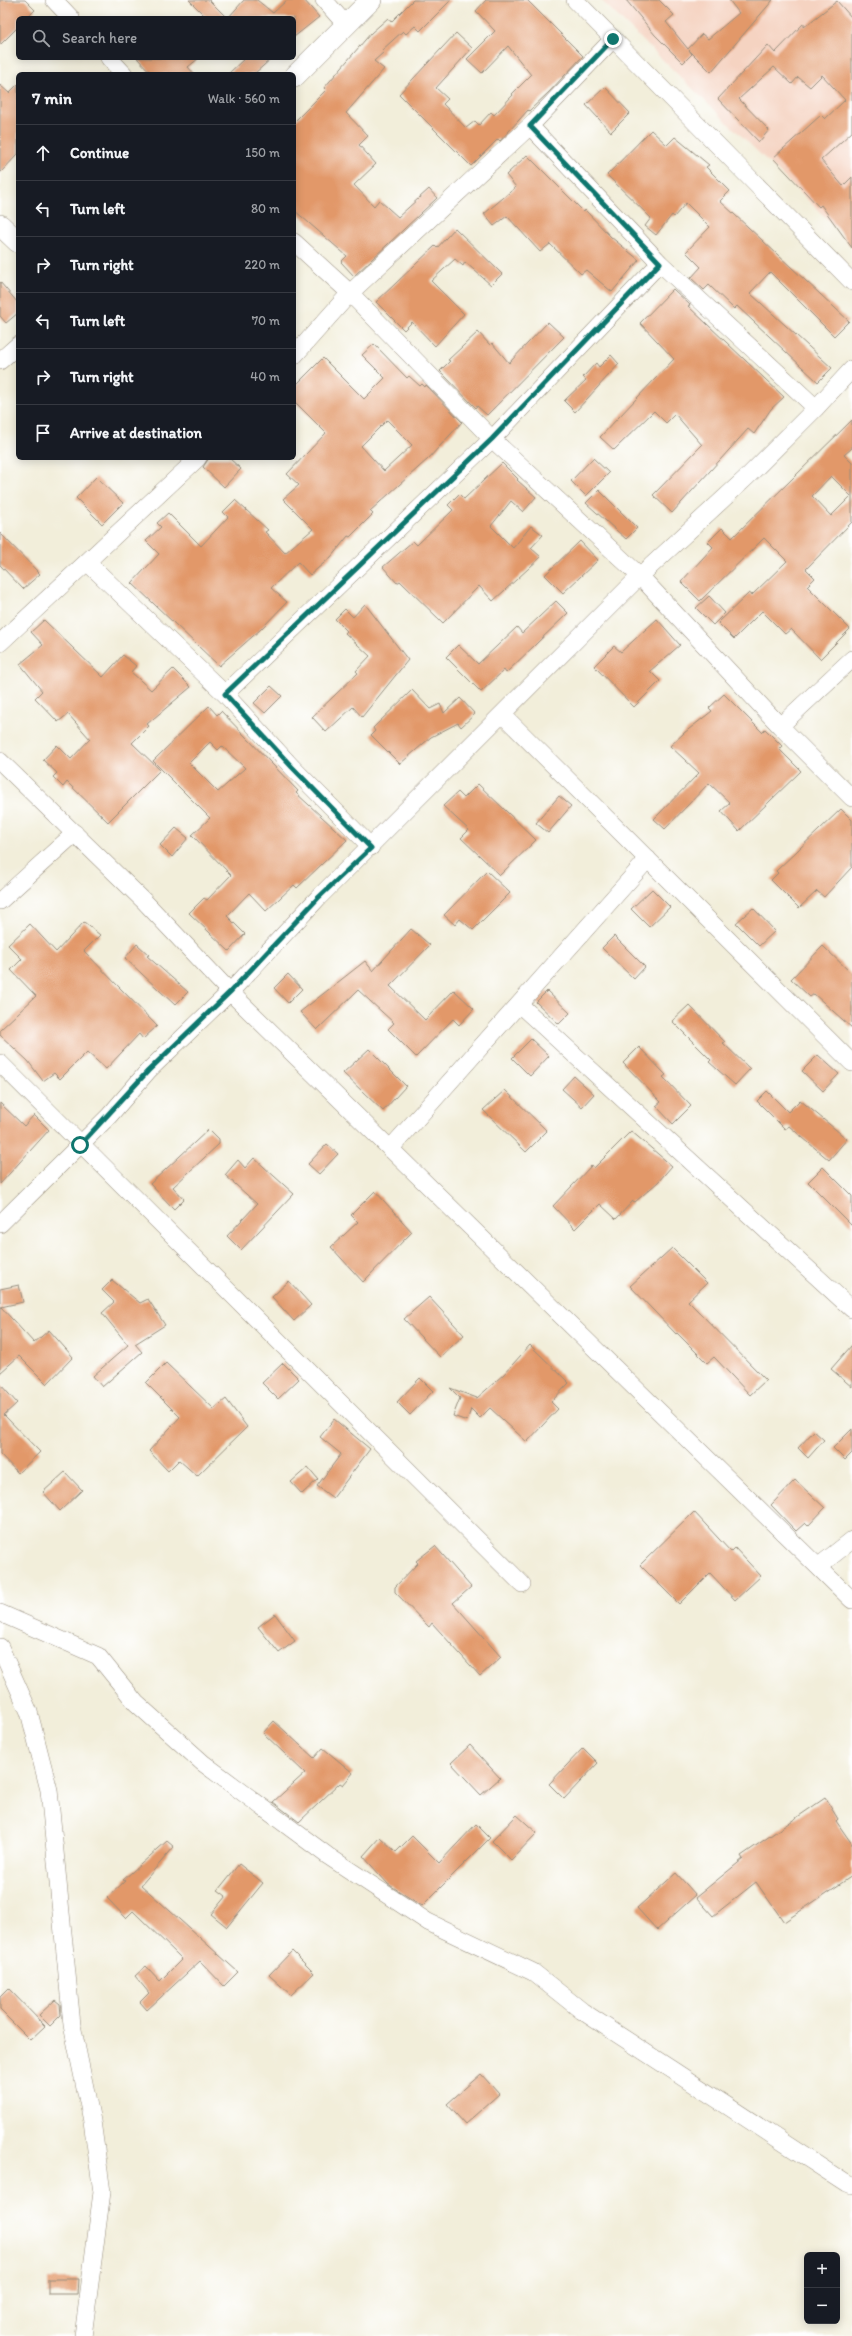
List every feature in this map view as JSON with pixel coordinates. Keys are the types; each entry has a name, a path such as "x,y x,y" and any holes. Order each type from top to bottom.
{"street":[{"path":"54,0 69,16"},
{"path":"324,0 346,25"},
{"path":"296,74 371,0"},
{"path":"575,0 852,282"},
{"path":"296,354 350,294 530,126 613,39"},
{"path":"111,60 122,72"},
{"path":"530,126 660,263 816,408"},
{"path":"0,225 16,240"},
{"path":"296,244 350,294 492,439 640,576 780,726 852,798"},
{"path":"225,694 492,439 660,263"},
{"path":"0,361 16,347"},
{"path":"0,1224 80,1145 148,1071 230,992 318,898 371,848 640,576 747,477 816,408 852,369"},
{"path":"0,643 196,460"},
{"path":"87,562 225,694 292,767 371,848"},
{"path":"780,726 852,659"},
{"path":"503,715 852,1063"},
{"path":"0,761 144,901 230,992 852,1600"},
{"path":"0,901 75,834"},
{"path":"390,1149 648,859"},
{"path":"519,1004 852,1309"},
{"path":"0,1063 80,1145 522,1584"},
{"path":"818,1566 852,1540"},
{"path":"0,1613 98,1656 136,1702 203,1763 328,1856 428,1922 532,1972 582,2011 840,2180 852,2186"},
{"path":"0,1647 29,1712 49,1790 72,2025 92,2121 102,2192 83,2336"}],"shaded area":[{"path":"601,0 852,0 852,243"}],"building":[{"path":"0,0 25,0 35,10 29,16 16,16 16,29 0,45"},
{"path":"189,0 209,0 225,16 205,16"},
{"path":"244,0 257,0 273,13 287,0 304,0 319,17 296,35 296,16 230,16"},
{"path":"413,0 451,0 420,31 415,26 406,34 403,31 382,50 384,52 374,61 384,69 346,113 368,136 359,145 376,164 354,185 374,206 379,200 398,217 429,189 437,198 354,276 341,262 347,256 296,212 296,120 326,90 324,88 371,33 388,18 391,22"},
{"path":"486,0 527,0 583,56 549,92 529,111 528,110 500,141 498,139 471,166 399,94 456,33 472,48 436,88 448,99 443,104 466,128 475,121 479,125 491,112 494,115 513,95 512,94 531,75 508,46 482,73 467,59 495,31 476,11"},
{"path":"626,0 659,0 674,15 666,22 688,49 702,34 708,39 739,13 729,0 773,0 711,72 689,50 692,54 683,63 655,35"},
{"path":"837,1 852,18 852,132 821,160 843,186 852,177 852,248 821,205 819,207 773,158 821,115 825,119 845,100 822,75 810,87 798,77 792,84 774,67 739,99 769,130 759,142 718,99 768,45 775,53 804,23 804,27"},
{"path":"139,60 197,60 188,67 192,72 150,72"},
{"path":"243,60 270,60 256,72 230,72"},
{"path":"0,85 9,93 16,86 16,156 0,173"},
{"path":"605,87 630,113 611,132 586,105"},
{"path":"651,130 667,145 675,137 709,165 706,167 730,191 720,201 849,321 834,336 770,272 750,293 832,368 818,382 737,306 734,309 709,285 704,290 691,278 701,267 686,252 710,227 686,203 674,217 672,215 656,235 645,226 651,218 607,175"},
{"path":"527,155 584,212 585,210 611,237 639,260 612,292 586,270 581,274 550,244 540,252 507,216 494,226 484,214 516,187 506,175"},
{"path":"455,228 502,274 491,285 465,262 463,266 455,259 431,281 464,314 435,346 412,322 404,330 376,302 435,246 437,248"},
{"path":"0,282 16,301 16,315 6,323 0,316"},
{"path":"673,289 690,305 688,306 784,397 771,409 754,434 748,429 672,513 653,495 702,445 675,414 666,423 654,411 614,450 600,437 674,359 640,323"},
{"path":"548,322 564,337 487,415 477,406 476,408 440,371 450,361 448,360 478,332 490,345 492,343 509,363"},
{"path":"374,344 407,378 409,376 420,386 422,384 425,387 426,385 462,422 428,459 370,511 373,514 350,537 348,536 331,557 310,575 298,562 271,588 287,602 261,629 219,666 132,583 159,554 146,541 161,527 157,523 168,513 201,546 228,517 223,512 235,500 268,530 265,532 285,553 313,529 283,499 299,485 287,474 326,433 296,403 296,385 323,358 364,399 385,378 362,355","holes":["387,420 412,445 384,471 361,446"]},
{"path":"611,355 619,364 575,412 564,401 586,380 583,377 596,363 599,367"},
{"path":"852,420 852,448 844,455 852,463 852,522 806,569 815,578 807,586 850,629 820,659 791,629 785,634 762,611 734,639 718,623 749,593 752,595 787,561 764,538 700,601 681,582 713,547 708,542 722,528 732,538","holes":["831,476 851,496 831,516 812,496"]},
{"path":"593,458 609,473 586,496 571,481"},
{"path":"208,460 231,460 241,469 224,487 203,467"},
{"path":"502,463 518,479 517,480 536,497 523,512 511,501 491,526 513,548 531,526 543,535 531,548 541,557 493,601 479,586 443,623 400,581 397,583 383,567 413,541 417,545 453,510 448,505 459,494 464,499"},
{"path":"96,477 123,503 102,524 76,498"},
{"path":"599,490 637,528 626,539 586,503"},
{"path":"0,533 40,574 23,589 0,565"},
{"path":"580,541 598,560 563,593 545,575"},
{"path":"709,596 725,613 713,625 696,608"},
{"path":"556,601 568,613 506,673 504,670 481,692 446,657 458,645 478,664 517,627 522,633"},
{"path":"365,604 408,660 362,717 353,707 326,732 312,717 358,673 356,671 370,656 345,633 347,631 335,619 345,609 353,617"},
{"path":"657,619 680,645 650,671 660,681 634,707 594,666 614,646 621,652"},
{"path":"44,620 103,677 123,655 136,666 131,672 151,690 173,669 191,687 147,724 149,726 132,743 160,770 108,822 67,782 63,787 53,777 57,773 43,760 57,745 71,759 90,739 68,714 58,722 35,698 42,691 20,664 43,645 31,632"},
{"path":"271,686 282,696 265,713 254,703"},
{"path":"412,690 430,709 440,704 444,713 460,698 475,714 461,727 458,723 431,737 400,764 371,735 375,731 373,728"},
{"path":"724,694 762,732 765,729 782,746 779,749 801,771 739,831 721,811 730,803 709,783 665,829 654,819 699,773 670,746 712,711 709,708"},
{"path":"209,706 217,715 221,711 298,791 296,793 347,840 297,888 294,885 266,911 249,893 227,916 245,934 229,951 189,913 204,898 207,900 231,875 192,835 210,818 153,761","holes":["210,742 218,750 222,746 245,768 218,792 189,763"]},
{"path":"478,784 536,840 500,875 461,838 469,830 443,806 458,792 464,798"},
{"path":"559,796 571,806 548,833 536,823"},
{"path":"841,809 852,820 852,867 824,897 817,891 799,908 771,880 778,873 776,871"},
{"path":"176,828 188,838 172,857 160,845"},
{"path":"487,871 510,893 473,930 460,919 455,925 444,915"},
{"path":"652,889 670,907 649,927 631,909"},
{"path":"753,908 775,931 759,946 736,923"},
{"path":"84,922 100,935 84,951 157,1026 143,1039 139,1034 106,1069 87,1052 60,1079 54,1073 43,1081 28,1061 0,1035 0,1030 36,996 11,970 22,959 8,945 30,924 56,952"},
{"path":"411,929 430,945 390,986 425,1020 454,990 474,1009 459,1025 453,1019 416,1057 388,1029 394,1023 358,990 317,1030 300,1012 365,961 373,971"},
{"path":"614,936 645,967 634,979 602,948"},
{"path":"137,944 149,955 147,956 188,992 175,1005 125,958"},
{"path":"823,946 852,974 852,1028 814,994 810,997 791,979"},
{"path":"288,974 302,989 288,1003 274,988"},
{"path":"547,991 570,1013 559,1024 536,1002"},
{"path":"689,1005 725,1042 723,1043 750,1069 735,1085 709,1062 711,1060 672,1021"},
{"path":"531,1039 549,1056 530,1076 512,1058"},
{"path":"639,1047 666,1075 663,1077 691,1106 673,1124 656,1106 661,1102 623,1063"},
{"path":"369,1049 406,1086 383,1111 343,1073"},
{"path":"818,1055 839,1074 823,1091 802,1071"},
{"path":"574,1076 594,1094 582,1107 562,1089"},
{"path":"505,1090 547,1131 526,1152 483,1110"},
{"path":"767,1091 788,1112 800,1100 847,1139 829,1160 789,1126 785,1129 757,1101"},
{"path":"0,1103 24,1126 34,1115 49,1130 0,1184"},
{"path":"209,1129 219,1139 219,1144 173,1187 184,1199 174,1209 150,1184"},
{"path":"631,1131 672,1166 658,1182 635,1202 633,1201 616,1219 600,1204 575,1229 553,1206 592,1165 594,1168"},
{"path":"327,1144 338,1154 319,1174 308,1164"},
{"path":"254,1158 294,1194 241,1250 227,1236 257,1204 225,1175 238,1160 245,1168"},
{"path":"823,1167 852,1196 852,1226 808,1182"},
{"path":"375,1191 412,1232 363,1282 331,1247 358,1222 351,1215"},
{"path":"672,1248 707,1283 688,1301 766,1380 750,1395 714,1357 707,1363 677,1333 676,1334 630,1286"},
{"path":"112,1280 140,1303 148,1299 165,1325 135,1344 142,1352 102,1387 93,1376 128,1345 102,1313 114,1302 102,1290"},
{"path":"289,1281 311,1305 294,1321 272,1297"},
{"path":"19,1285 23,1302 1,1307 34,1343 49,1330 73,1357 47,1384 19,1356 0,1373 0,1289"},
{"path":"429,1297 464,1335 440,1357 404,1319"},
{"path":"530,1345 569,1383 551,1402 558,1409 527,1442 490,1408 480,1418 471,1409 467,1421 453,1416 460,1398 450,1388 477,1398 504,1374"},
{"path":"852,1345 852,1387 831,1369"},
{"path":"166,1363 214,1409 226,1399 247,1427 197,1476 179,1460 168,1471 149,1451 180,1417 146,1383"},
{"path":"283,1363 299,1379 278,1399 262,1383"},
{"path":"420,1378 433,1391 410,1415 397,1402"},
{"path":"0,1384 17,1403 4,1415 40,1452 18,1473 0,1454"},
{"path":"334,1419 370,1449 333,1498 317,1486 341,1454 320,1437"},
{"path":"852,1429 852,1453 845,1460 833,1448"},
{"path":"814,1431 824,1440 808,1458 798,1448"},
{"path":"308,1467 318,1479 302,1494 291,1482"},
{"path":"65,1472 82,1490 60,1511 43,1492"},
{"path":"795,1480 825,1508 808,1526 805,1523 796,1531 771,1505"},
{"path":"694,1512 731,1552 735,1548 761,1576 735,1600 710,1573 679,1604 640,1565"},
{"path":"435,1546 471,1587 453,1603 501,1657 480,1676 432,1623 429,1627 395,1592 395,1587 418,1563 416,1561"},
{"path":"275,1614 295,1641 279,1653 258,1627"},
{"path":"274,1721 314,1758 323,1748 353,1773 343,1785 340,1783 299,1822 273,1802 305,1773 263,1733"},
{"path":"470,1745 500,1778 481,1795 451,1763"},
{"path":"583,1748 598,1763 564,1799 549,1784"},
{"path":"825,1798 838,1819 836,1821 852,1844 852,1876 784,1922 756,1882 713,1916 696,1897 743,1859 741,1856"},
{"path":"517,1815 537,1833 511,1860 492,1841"},
{"path":"476,1824 490,1838 422,1906 388,1884 363,1856 380,1837 396,1852 412,1836 439,1863"},
{"path":"167,1841 174,1847 141,1885 238,1972 224,1986 200,1961 147,2010 140,2002 149,1993 135,1976 146,1966 160,1981 182,1959 133,1911 126,1918 107,1898 125,1881 123,1880"},
{"path":"239,1864 263,1883 227,1927 211,1914 226,1896 218,1890"},
{"path":"676,1873 696,1895 657,1930 637,1908"},
{"path":"292,1951 314,1973 291,1995 269,1975"},
{"path":"8,1988 45,2026 30,2040 0,2010 0,1996"},
{"path":"55,2000 60,2004 61,2015 50,2026 39,2015"},
{"path":"481,2074 499,2094 465,2124 447,2104"},
{"path":"48,2279 79,2279 78,2294 48,2294"}],"route":[{"path":"80,1145 109,1116 148,1071 230,992 318,898 371,848 292,767 225,694 492,439 660,263 530,126 613,39"}]}
